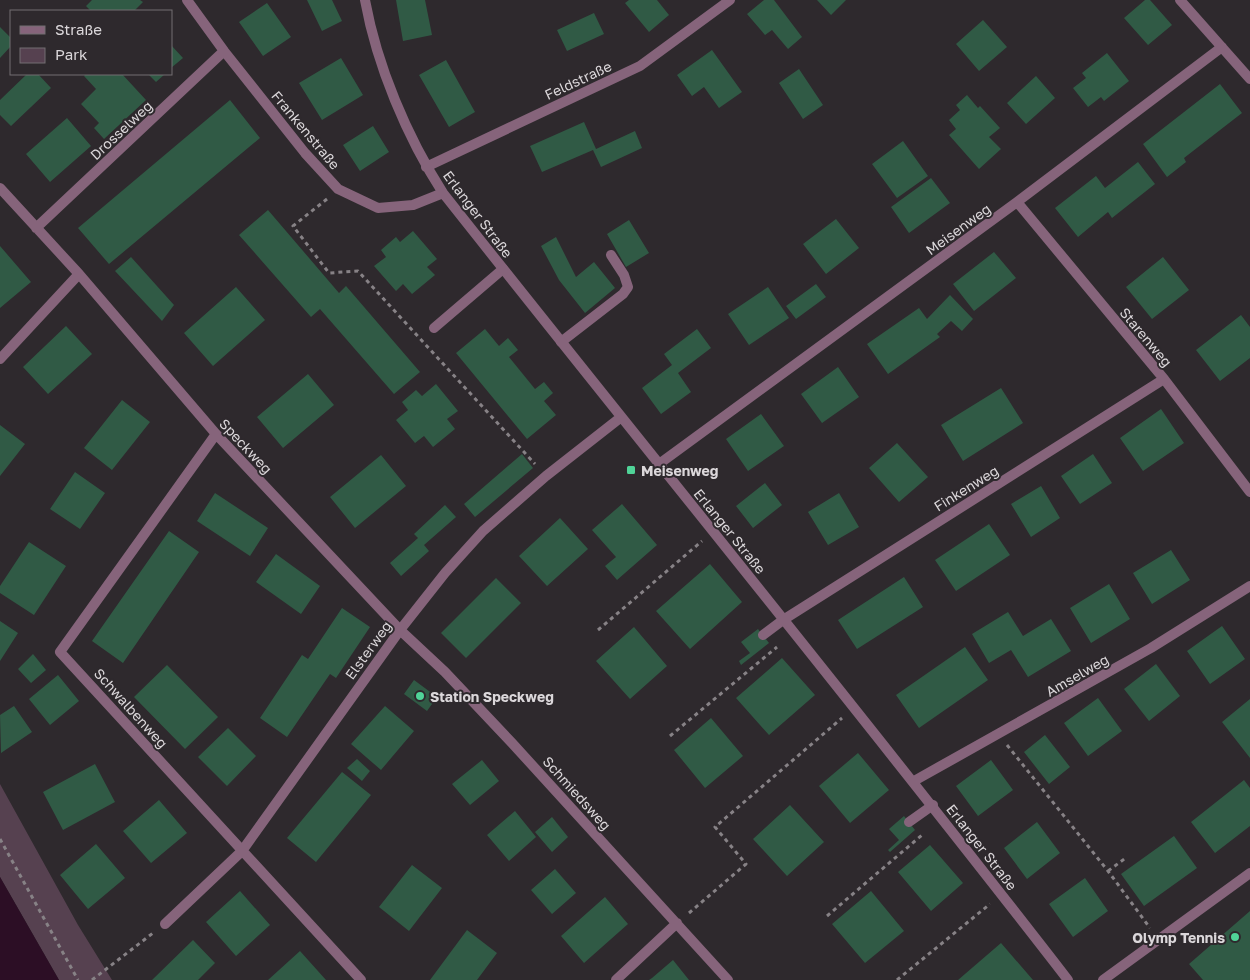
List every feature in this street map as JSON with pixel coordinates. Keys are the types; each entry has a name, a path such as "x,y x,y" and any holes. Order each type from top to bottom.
{"street":[{"name":"Frankenstraße","path":"187,0 224,52 305,153 338,189 378,208 413,205 443,193"},
{"name":"Erlanger Straße","path":"365,0 368,18 396,102 426,166 443,193 620,418 914,782 1068,980"},
{"name":"Feldstraße","path":"426,166 640,66 730,0"},
{"path":"1180,0 1250,79"},
{"name":"Meisenweg","path":"659,464 1017,202 1222,47"},
{"name":"Drosselweg","path":"36,228 224,52"},
{"name":"Speckweg","path":"0,188 79,274 216,434 400,630"},
{"name":"Starenweg","path":"1017,202 1164,379 1250,492"},
{"path":"561,342 623,294 628,286 624,274 611,255"},
{"path":"434,328 503,269"},
{"path":"0,359 79,274"},
{"name":"Finkenweg","path":"763,635 783,620 1164,379"},
{"name":"Elsterweg","path":"164,924 242,851 400,630 445,573 483,531 546,476 620,418"},
{"name":"Schwalbenweg","path":"216,434 60,652 361,980"},
{"name":"Amselweg","path":"914,782 1151,648 1250,586"},
{"name":"Schmiedsweg","path":"400,630 445,672 512,743 728,980"},
{"path":"909,822 932,806"},
{"path":"1102,980 1250,873"},
{"path":"616,980 677,923"}],"path":[{"path":"338,189 293,226 329,273 358,271 546,476"},
{"path":"598,630 713,532"},
{"path":"670,736 794,633"},
{"path":"677,923 746,864 715,827 854,708"},
{"path":"999,735 1108,871 1158,938"},
{"path":"827,916 942,818"},
{"path":"0,839 78,980"},
{"path":"1108,871 1128,857"},
{"path":"897,980 1002,894"},
{"path":"92,980 164,924"}],"green space":[{"path":"0,784 78,925 112,980 59,980 0,877"}],"shaded area":[{"path":"0,877 59,980 0,980"}],"building":[{"path":"92,0 140,0 143,2 135,10 90,10 86,6"},
{"path":"307,0 332,0 342,21 322,31"},
{"path":"396,0 425,0 432,35 403,41"},
{"path":"629,0 657,0 669,15 649,32 625,3"},
{"path":"764,0 774,0 802,37 788,49 772,30 765,35 747,14"},
{"path":"817,0 846,0 831,15"},
{"path":"1145,0 1150,0 1172,25 1148,45 1124,18"},
{"path":"267,3 291,37 263,56 239,22"},
{"path":"594,13 604,34 567,51 557,30"},
{"path":"983,20 1007,47 979,71 956,44"},
{"path":"0,27 10,37 10,47 0,58"},
{"path":"172,46 183,58 172,67"},
{"path":"712,50 742,92 719,108 704,87 692,96 677,75"},
{"path":"1107,53 1129,81 1104,101 1101,97 1088,107 1073,88 1086,78 1082,73"},
{"path":"341,58 363,95 322,120 299,83"},
{"path":"446,60 475,112 449,127 419,75"},
{"path":"799,69 823,105 803,119 779,83"},
{"path":"26,75 39,75 51,88 11,126 0,115 0,100"},
{"path":"123,75 146,100 104,139 94,128 99,123 81,104 96,89 84,76"},
{"path":"149,75 164,75 156,82"},
{"path":"1036,76 1055,98 1026,124 1007,103"},
{"path":"1220,84 1242,113 1184,158 1186,162 1167,177 1143,144"},
{"path":"967,95 1000,128 989,137 1001,149 979,169 949,135 956,129 949,120 960,110 956,105"},
{"path":"230,100 260,138 109,264 78,228"},
{"path":"67,118 91,146 50,182 26,154"},
{"path":"584,122 596,149 635,131 642,148 601,167 593,150 542,172 530,146"},
{"path":"373,126 389,152 360,171 343,145"},
{"path":"903,141 928,176 897,198 872,164"},
{"path":"1138,162 1155,184 1112,218 1108,212 1078,237 1055,208 1096,176 1105,188"},
{"path":"931,178 950,203 909,233 891,207"},
{"path":"268,210 339,293 346,286 420,372 394,394 320,309 311,317 239,235"},
{"path":"836,219 859,248 826,274 803,244"},
{"path":"629,220 649,253 626,267 607,234"},
{"path":"413,231 437,259 427,267 435,275 412,294 403,284 396,291 374,266 386,257 381,250 396,237 400,242"},
{"path":"556,237 576,277 594,262 615,288 585,313 559,280 541,246"},
{"path":"0,246 31,282 0,308"},
{"path":"994,252 1016,278 974,311 953,284"},
{"path":"131,257 174,305 162,321 115,271"},
{"path":"1163,257 1189,290 1152,319 1126,287"},
{"path":"816,284 826,297 796,319 786,306"},
{"path":"236,287 265,320 213,366 184,333"},
{"path":"768,287 789,318 749,345 728,314"},
{"path":"950,295 973,319 962,331 951,321 937,334 940,337 888,374 867,344 919,308 927,319"},
{"path":"1241,315 1250,327 1250,358 1220,381 1196,350"},
{"path":"66,326 92,354 48,394 23,367"},
{"path":"485,329 499,346 508,338 518,350 509,357 535,389 544,382 553,393 544,401 556,415 527,439 456,353"},
{"path":"697,329 711,348 678,373 691,392 661,414 642,388 672,365 664,354"},
{"path":"838,367 859,397 822,423 801,394"},
{"path":"308,374 334,405 283,448 257,417"},
{"path":"436,384 458,411 447,419 455,429 433,447 424,436 415,443 396,420 408,410 402,402 416,390 422,396"},
{"path":"1001,388 1023,423 963,461 941,425"},
{"path":"122,400 150,422 112,470 84,448"},
{"path":"1161,409 1184,443 1143,471 1120,438"},
{"path":"761,414 784,446 748,471 726,439"},
{"path":"0,425 25,444 0,476"},
{"path":"897,443 928,477 899,502 869,468"},
{"path":"522,454 533,468 475,517 464,504"},
{"path":"1093,454 1112,483 1080,504 1061,476"},
{"path":"381,455 406,486 355,528 330,497"},
{"path":"75,472 105,493 80,529 50,509"},
{"path":"765,483 782,505 753,528 736,506"},
{"path":"1041,486 1060,518 1031,537 1011,504"},
{"path":"215,493 268,528 250,556 197,521"},
{"path":"839,493 859,527 828,545 808,512"},
{"path":"622,504 657,545 617,580 605,566 616,557 592,530"},
{"path":"445,505 456,517 424,545 429,551 401,576 390,563 418,538 414,534"},
{"path":"560,518 588,549 547,586 519,556"},
{"path":"989,524 1010,555 956,591 935,560"},
{"path":"169,531 199,552 123,663 92,641"},
{"path":"29,542 66,566 34,615 0,593 0,586"},
{"path":"1171,550 1190,580 1152,604 1133,573"},
{"path":"276,554 320,586 301,614 256,582"},
{"path":"710,564 742,602 690,649 656,611"},
{"path":"904,577 923,607 857,649 838,620"},
{"path":"496,578 521,603 466,658 441,633"},
{"path":"1109,584 1130,619 1091,643 1070,608"},
{"path":"342,608 370,627 336,678 330,674 287,737 260,718 302,655 308,659"},
{"path":"1008,612 1023,636 1051,619 1071,651 1028,677 1011,650 989,663 972,634"},
{"path":"0,621 18,633 0,661"},
{"path":"1222,626 1245,659 1210,684 1187,651"},
{"path":"634,627 667,666 630,699 596,661"},
{"path":"758,629 769,643 741,665 739,661 750,653 741,642"},
{"path":"965,647 988,680 919,728 896,695"},
{"path":"33,654 46,670 31,683 18,669"},
{"path":"782,658 815,695 769,735 736,698"},
{"path":"1156,664 1180,696 1149,721 1124,689"},
{"path":"167,665 218,717 185,749 134,697"},
{"path":"58,675 79,701 50,725 29,699"},
{"name":"Station Speckweg","path":"414,680 437,697 427,711 404,694"},
{"path":"1098,698 1122,731 1088,756 1064,723"},
{"path":"1250,699 1250,758 1222,722"},
{"path":"14,706 32,732 1,753 0,715"},
{"path":"385,706 414,731 381,770 351,744"},
{"path":"711,718 743,756 705,788 674,750"},
{"path":"228,728 256,756 227,786 198,757"},
{"path":"1045,735 1070,767 1049,784 1024,752"},
{"path":"858,753 889,790 850,823 819,786"},
{"path":"357,759 370,771 362,781 347,768"},
{"path":"482,760 499,781 470,805 452,784"},
{"path":"991,760 1013,790 978,816 956,786"},
{"path":"95,764 115,802 63,830 43,792"},
{"path":"342,772 371,795 316,862 287,838"},
{"path":"1244,780 1250,788 1250,826 1215,853 1191,822"},
{"path":"159,800 187,833 151,863 123,831"},
{"path":"790,805 824,842 787,876 753,839"},
{"path":"515,811 536,837 509,861 487,835"},
{"path":"904,816 915,830 890,852 888,850 899,840 889,829"},
{"path":"552,817 568,837 552,852 535,832"},
{"path":"1037,822 1060,853 1027,879 1004,848"},
{"path":"1174,836 1197,868 1144,906 1121,874"},
{"path":"96,844 125,878 88,909 60,875"},
{"path":"930,845 963,883 931,911 898,872"},
{"path":"412,865 442,888 409,931 379,907"},
{"path":"555,869 576,893 552,914 531,890"},
{"path":"1085,878 1108,911 1073,937 1049,904"},
{"path":"240,891 270,925 236,956 206,922"},
{"path":"871,891 904,931 865,963 832,924"},
{"path":"605,897 628,924 584,963 561,936"},
{"name":"Olymp Tennis","path":"1250,911 1250,980 1203,980 1189,964"},
{"path":"467,930 497,953 477,980 430,980"},
{"path":"193,940 215,963 198,980 152,980"},
{"path":"1001,943 1033,980 958,980"},
{"path":"300,951 326,980 268,980"},
{"path":"673,960 689,980 649,980 652,978"}],"place":[{"name":"Meisenweg","path":"631,470"},
{"name":"Station Speckweg","path":"420,696"},
{"name":"Olymp Tennis","path":"1235,937"}]}
